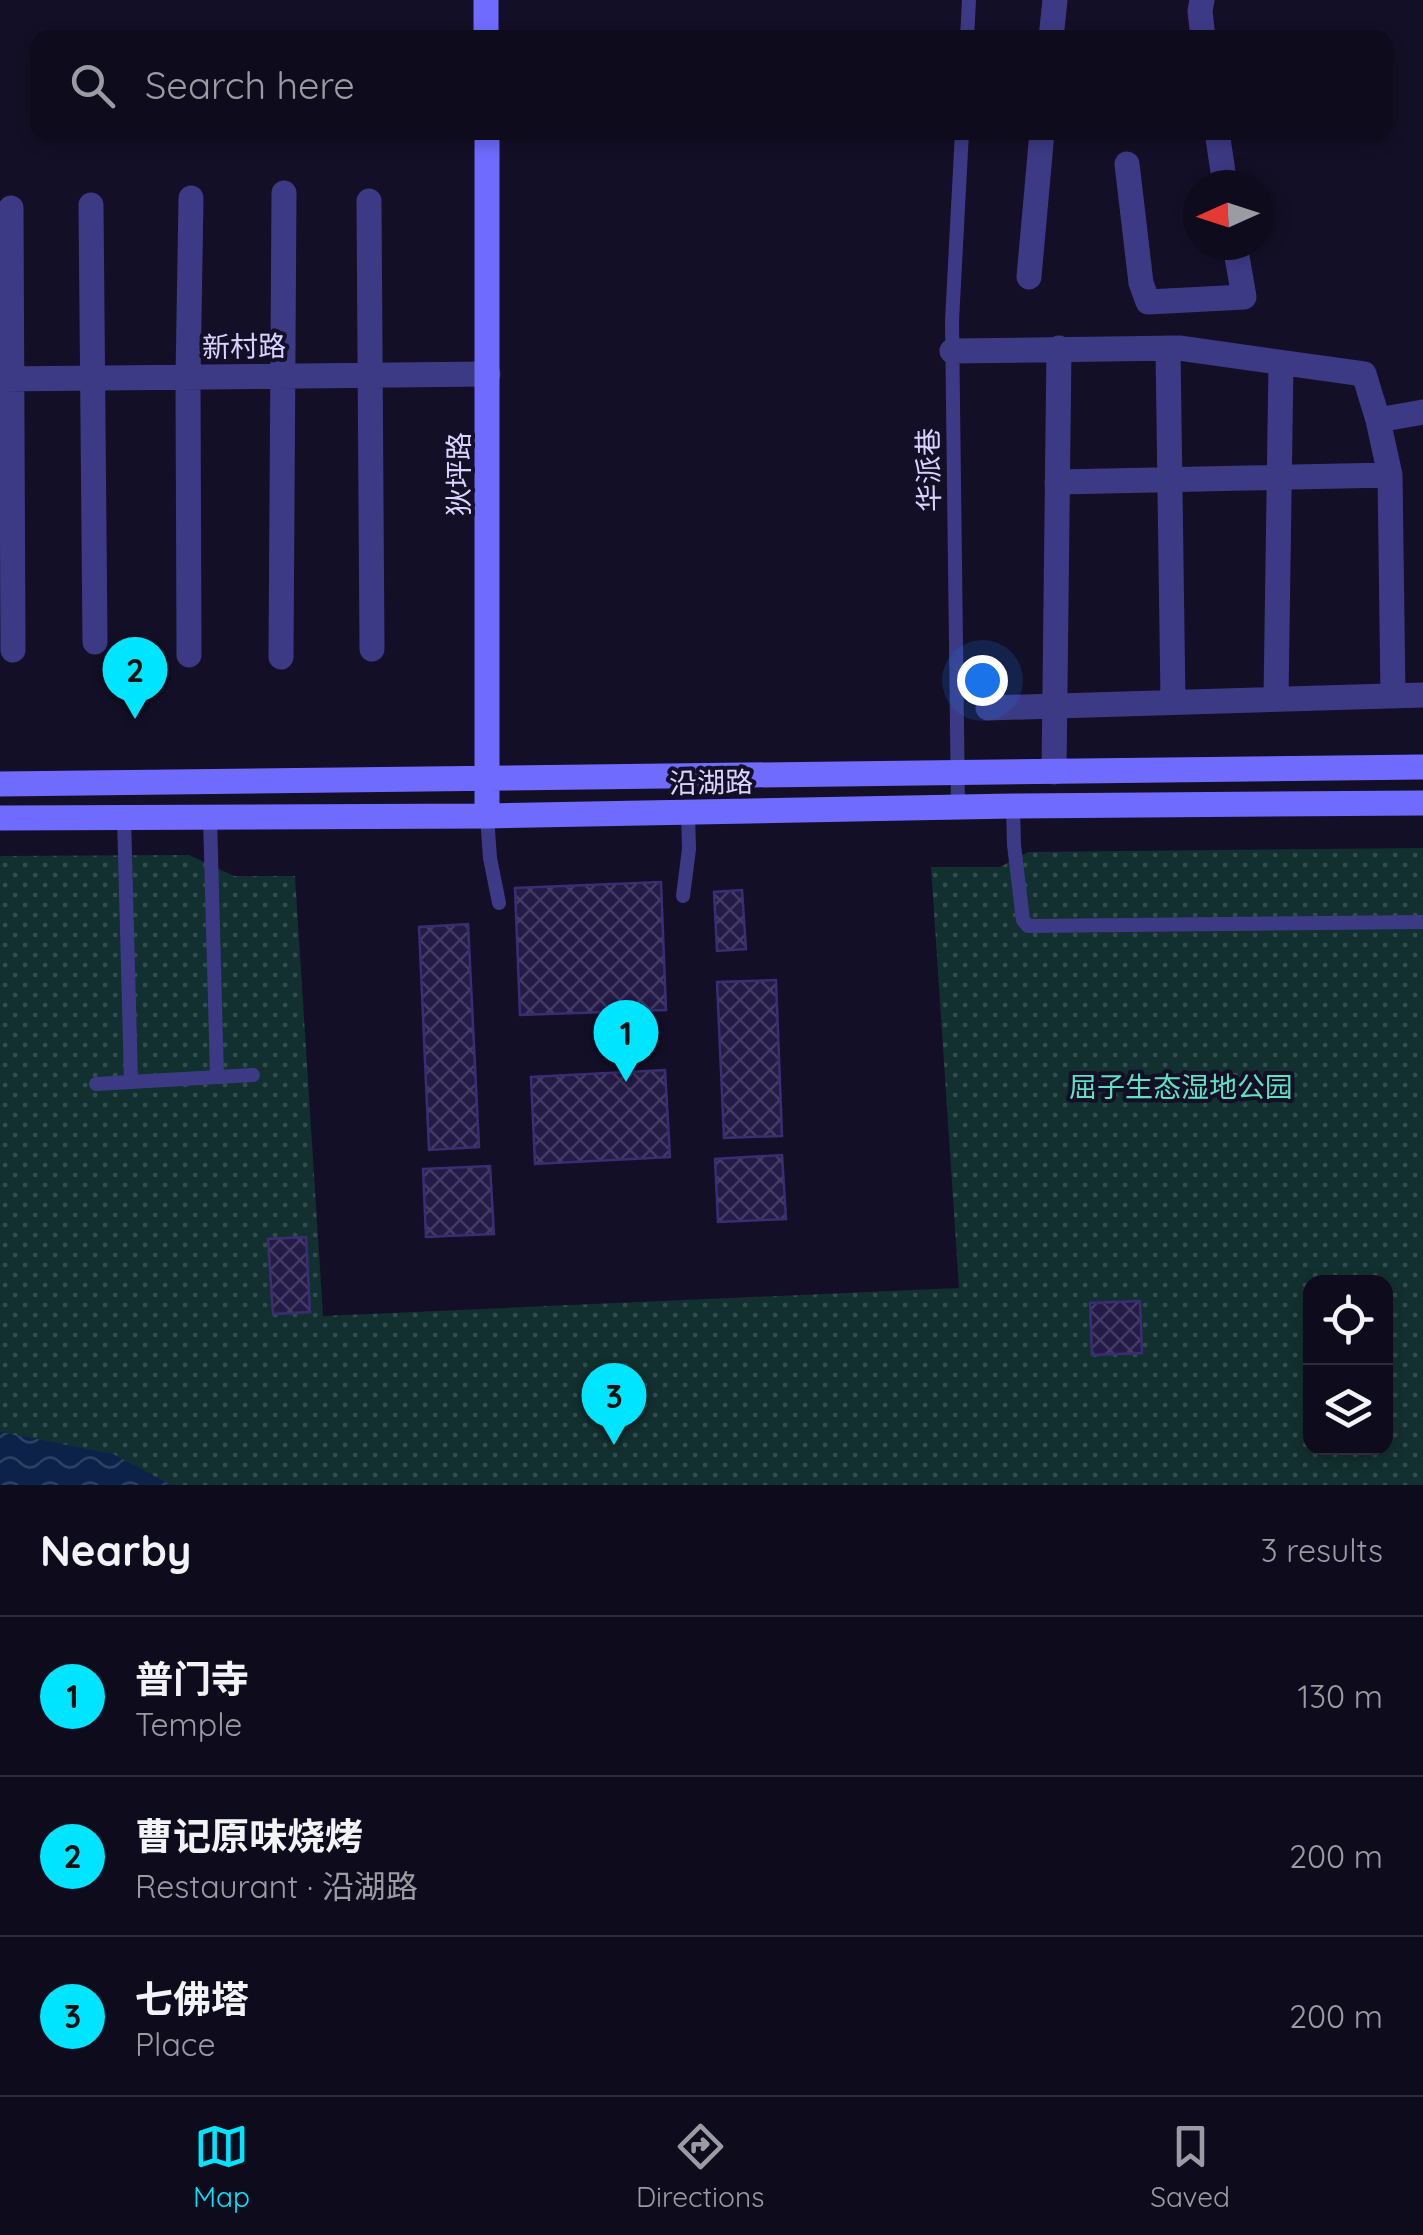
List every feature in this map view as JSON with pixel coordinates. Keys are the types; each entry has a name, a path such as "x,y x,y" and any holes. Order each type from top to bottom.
{"main road":[{"path":"486,0 486,30"},
{"name":"狄坪路","path":"486,816 487,140"},
{"name":"沿湖路","path":"0,784 1423,767"},
{"name":"沿湖路","path":"0,818 1423,804"}],"street":[{"path":"1052,30 1055,0"},
{"path":"1202,0 1204,30"},
{"path":"1028,277 1041,140"},
{"path":"1217,140 1222,170"},
{"path":"1127,164 1141,283 1148,302 1244,297 1238,260"},
{"path":"281,657 284,194"},
{"path":"189,655 192,198"},
{"path":"369,201 372,649"},
{"path":"91,205 95,642"},
{"path":"11,208 5,379 12,650"},
{"path":"1054,772 1059,348"},
{"path":"952,351 1168,348 1364,374 1390,475 1392,696"},
{"path":"1168,348 1173,702"},
{"path":"1276,698 1281,363"},
{"name":"新村路","path":"5,379 488,374"},
{"path":"1378,420 1423,412"},
{"path":"1058,482 1390,475"},
{"path":"988,708 1423,695"}],"lane":[{"path":"966,30 968,0"},
{"name":"华派巷","path":"958,807 952,351 962,140"},
{"path":"1013,806 1022,920 1028,926 1423,922"},
{"path":"684,896 690,849 688,812"},
{"path":"486,816 498,903"},
{"path":"124,817 131,1081"},
{"path":"210,817 217,1077"},
{"path":"96,1084 253,1075"}],"green space":[{"name":"屈子生态湿地公园","path":"1423,848 1423,1485 0,1485 0,856 189,855 234,876 295,876 323,1316 959,1288 931,867 1000,867 1028,852"}],"water":[{"path":"0,1432 113,1454 171,1485 0,1485"}],"building":[{"path":"661,882 666,1010 520,1015 515,888"},
{"path":"742,890 746,949 717,951 714,892"},
{"path":"468,924 479,1147 429,1150 419,927"},
{"path":"776,980 782,1136 724,1138 717,982"},
{"path":"665,1070 670,1157 535,1164 531,1077"},
{"path":"782,1155 786,1219 718,1222 715,1159"},
{"path":"490,1166 494,1234 426,1237 423,1169"},
{"path":"306,1237 310,1312 273,1314 268,1239"},
{"path":"1140,1301 1142,1353 1092,1355 1090,1303"}],"place":[{"name":"曹记原味烧烤","path":"135,719"},
{"name":"普门寺","path":"626,1082"},
{"name":"七佛塔","path":"614,1445"}]}
